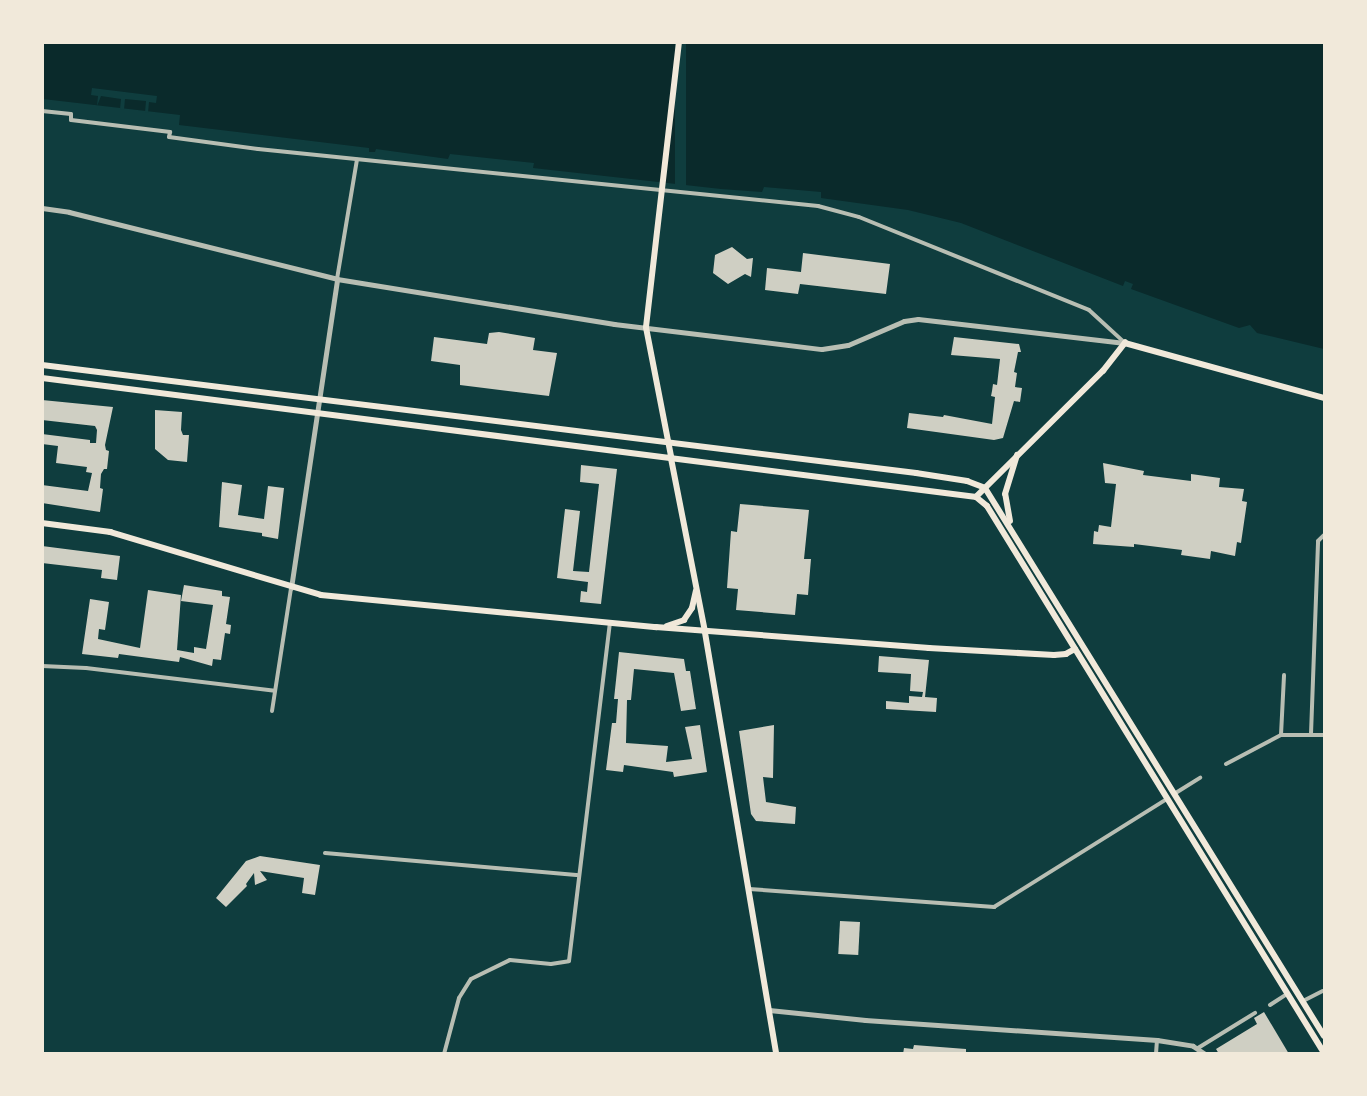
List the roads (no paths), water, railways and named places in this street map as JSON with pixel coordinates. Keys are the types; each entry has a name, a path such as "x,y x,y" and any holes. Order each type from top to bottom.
{"main road":[{"path":"679,42 646,327 705,630 777,1054"},
{"path":"976,496 1103,371 1126,343 1324,398"},
{"path":"42,365 669,444 924,474 967,481 984,488 1017,536 1173,794 1324,1036"},
{"path":"42,378 976,496 987,506 1324,1053"},
{"path":"1017,455 1005,494 1008,517 1017,536"},
{"path":"42,523 110,532 291,588 321,595 656,627 1021,654 1062,655 1075,649"},
{"path":"656,627 684,620 692,608 697,589"}],"street":[{"path":"42,111 71,114 71,120 170,132 169,138 357,160 818,206 867,221 1089,310 1126,343"},
{"path":"272,711 317,399 337,279 346,239 357,160"},
{"path":"42,208 337,279 646,327 822,349 848,345 904,321 918,319 1126,343"},
{"path":"1311,734 1318,541 1324,535"},
{"path":"1318,541 1324,541"},
{"path":"444,1054 459,998 471,979 510,960 550,964 569,961 610,623"},
{"path":"42,666 86,668 275,692"},
{"path":"1281,735 1284,674"},
{"path":"1226,764 1281,735 1324,735"},
{"path":"1173,794 1200,778"},
{"path":"749,889 994,907 1166,798"},
{"path":"325,853 580,875"},
{"path":"1303,1001 1323,991"},
{"path":"1270,1005 1287,994"},
{"path":"769,1010 865,1020 1157,1040 1198,1048 1205,1054"},
{"path":"1198,1048 1255,1013"},
{"path":"1156,1054 1157,1040"}],"water":[{"path":"43,42 1324,43 1324,349 1257,333 1250,325 1239,328 1131,289 1133,284 1125,281 1123,286 961,223 908,210 821,198 821,192 764,187 762,192 721,189 533,168 534,163 450,154 448,159 376,149 375,152 369,152 369,148 179,125 180,115 43,99"}]}
